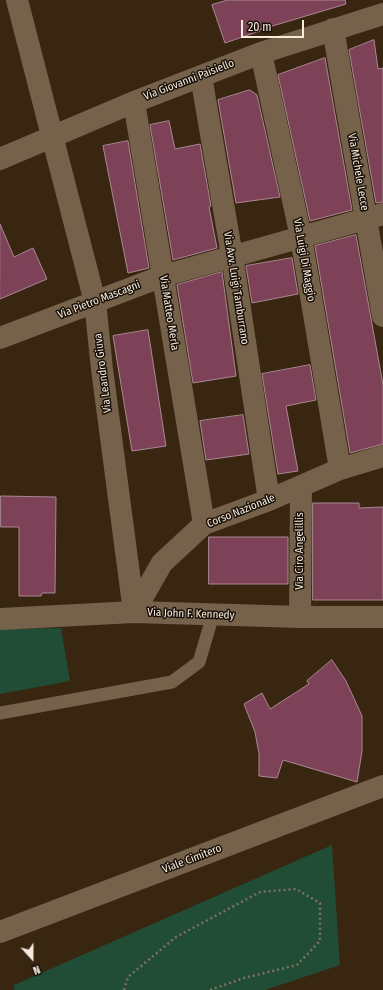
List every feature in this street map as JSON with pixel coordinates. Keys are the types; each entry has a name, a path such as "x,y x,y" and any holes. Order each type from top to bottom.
{"street":[{"name":"Via Leandro Giuva","path":"17,0 95,302 102,369 134,612"},
{"name":"Via Giovanni Paisiello","path":"0,159 134,102 261,53 383,14"},
{"name":"Via Michele Lecce","path":"333,29 374,216 383,316"},
{"name":"Via Luigi Di Maggio","path":"261,53 301,237 340,469"},
{"name":"Via Avv. Luigi Tamburrano","path":"201,76 232,256 269,500"},
{"name":"Via Matteo Merla","path":"134,102 204,524"},
{"name":"Via Pietro Mascagni","path":"0,338 163,276 374,216"},
{"name":"Corso Nazionale","path":"134,612 162,563 204,524 269,500 340,469 383,456"},
{"name":"Via Ciro Angelillis","path":"300,617 301,486"},
{"name":"Via John F. Kennedy","path":"0,619 134,612 300,617 383,617"},
{"name":"Viale Cimitero","path":"0,932 383,786"}],"lane":[{"path":"0,713 172,682 199,662 213,615"}],"path":[{"path":"124,990 128,978 176,937 260,892 296,889 320,903 320,941 297,965 244,978 210,990"}],"green space":[{"path":"61,628 70,681 0,694 0,629"},
{"path":"332,845 340,965 265,990 14,990 14,985"}],"building":[{"path":"228,0 345,0 346,4 259,30 260,31 225,43 212,5"},
{"path":"374,40 378,69 383,68 383,202 376,203 349,50"},
{"path":"325,58 352,210 310,221 278,75"},
{"path":"250,90 257,95 280,197 236,203 218,100"},
{"path":"169,121 175,149 200,144 211,206 209,207 217,248 173,260 150,125"},
{"path":"128,141 149,268 128,273 103,146"},
{"path":"0,224 14,257 33,248 47,279 0,299"},
{"path":"356,235 383,385 383,444 350,453 315,246"},
{"path":"292,258 298,294 252,303 246,266"},
{"path":"222,272 236,376 193,383 177,285"},
{"path":"148,330 166,446 132,451 113,336"},
{"path":"310,365 316,400 286,406 298,471 278,474 262,374"},
{"path":"243,415 249,454 206,460 200,421"},
{"path":"1,496 56,497 55,593 42,593 41,596 19,596 19,527 1,527"},
{"path":"313,503 359,503 359,508 383,507 383,600 313,600"},
{"path":"209,537 288,537 288,584 209,584"},
{"path":"332,660 346,681 362,716 362,751 357,782 283,760 277,778 259,776 259,754 255,732 244,704 262,693 270,709 309,684 307,681"}]}
